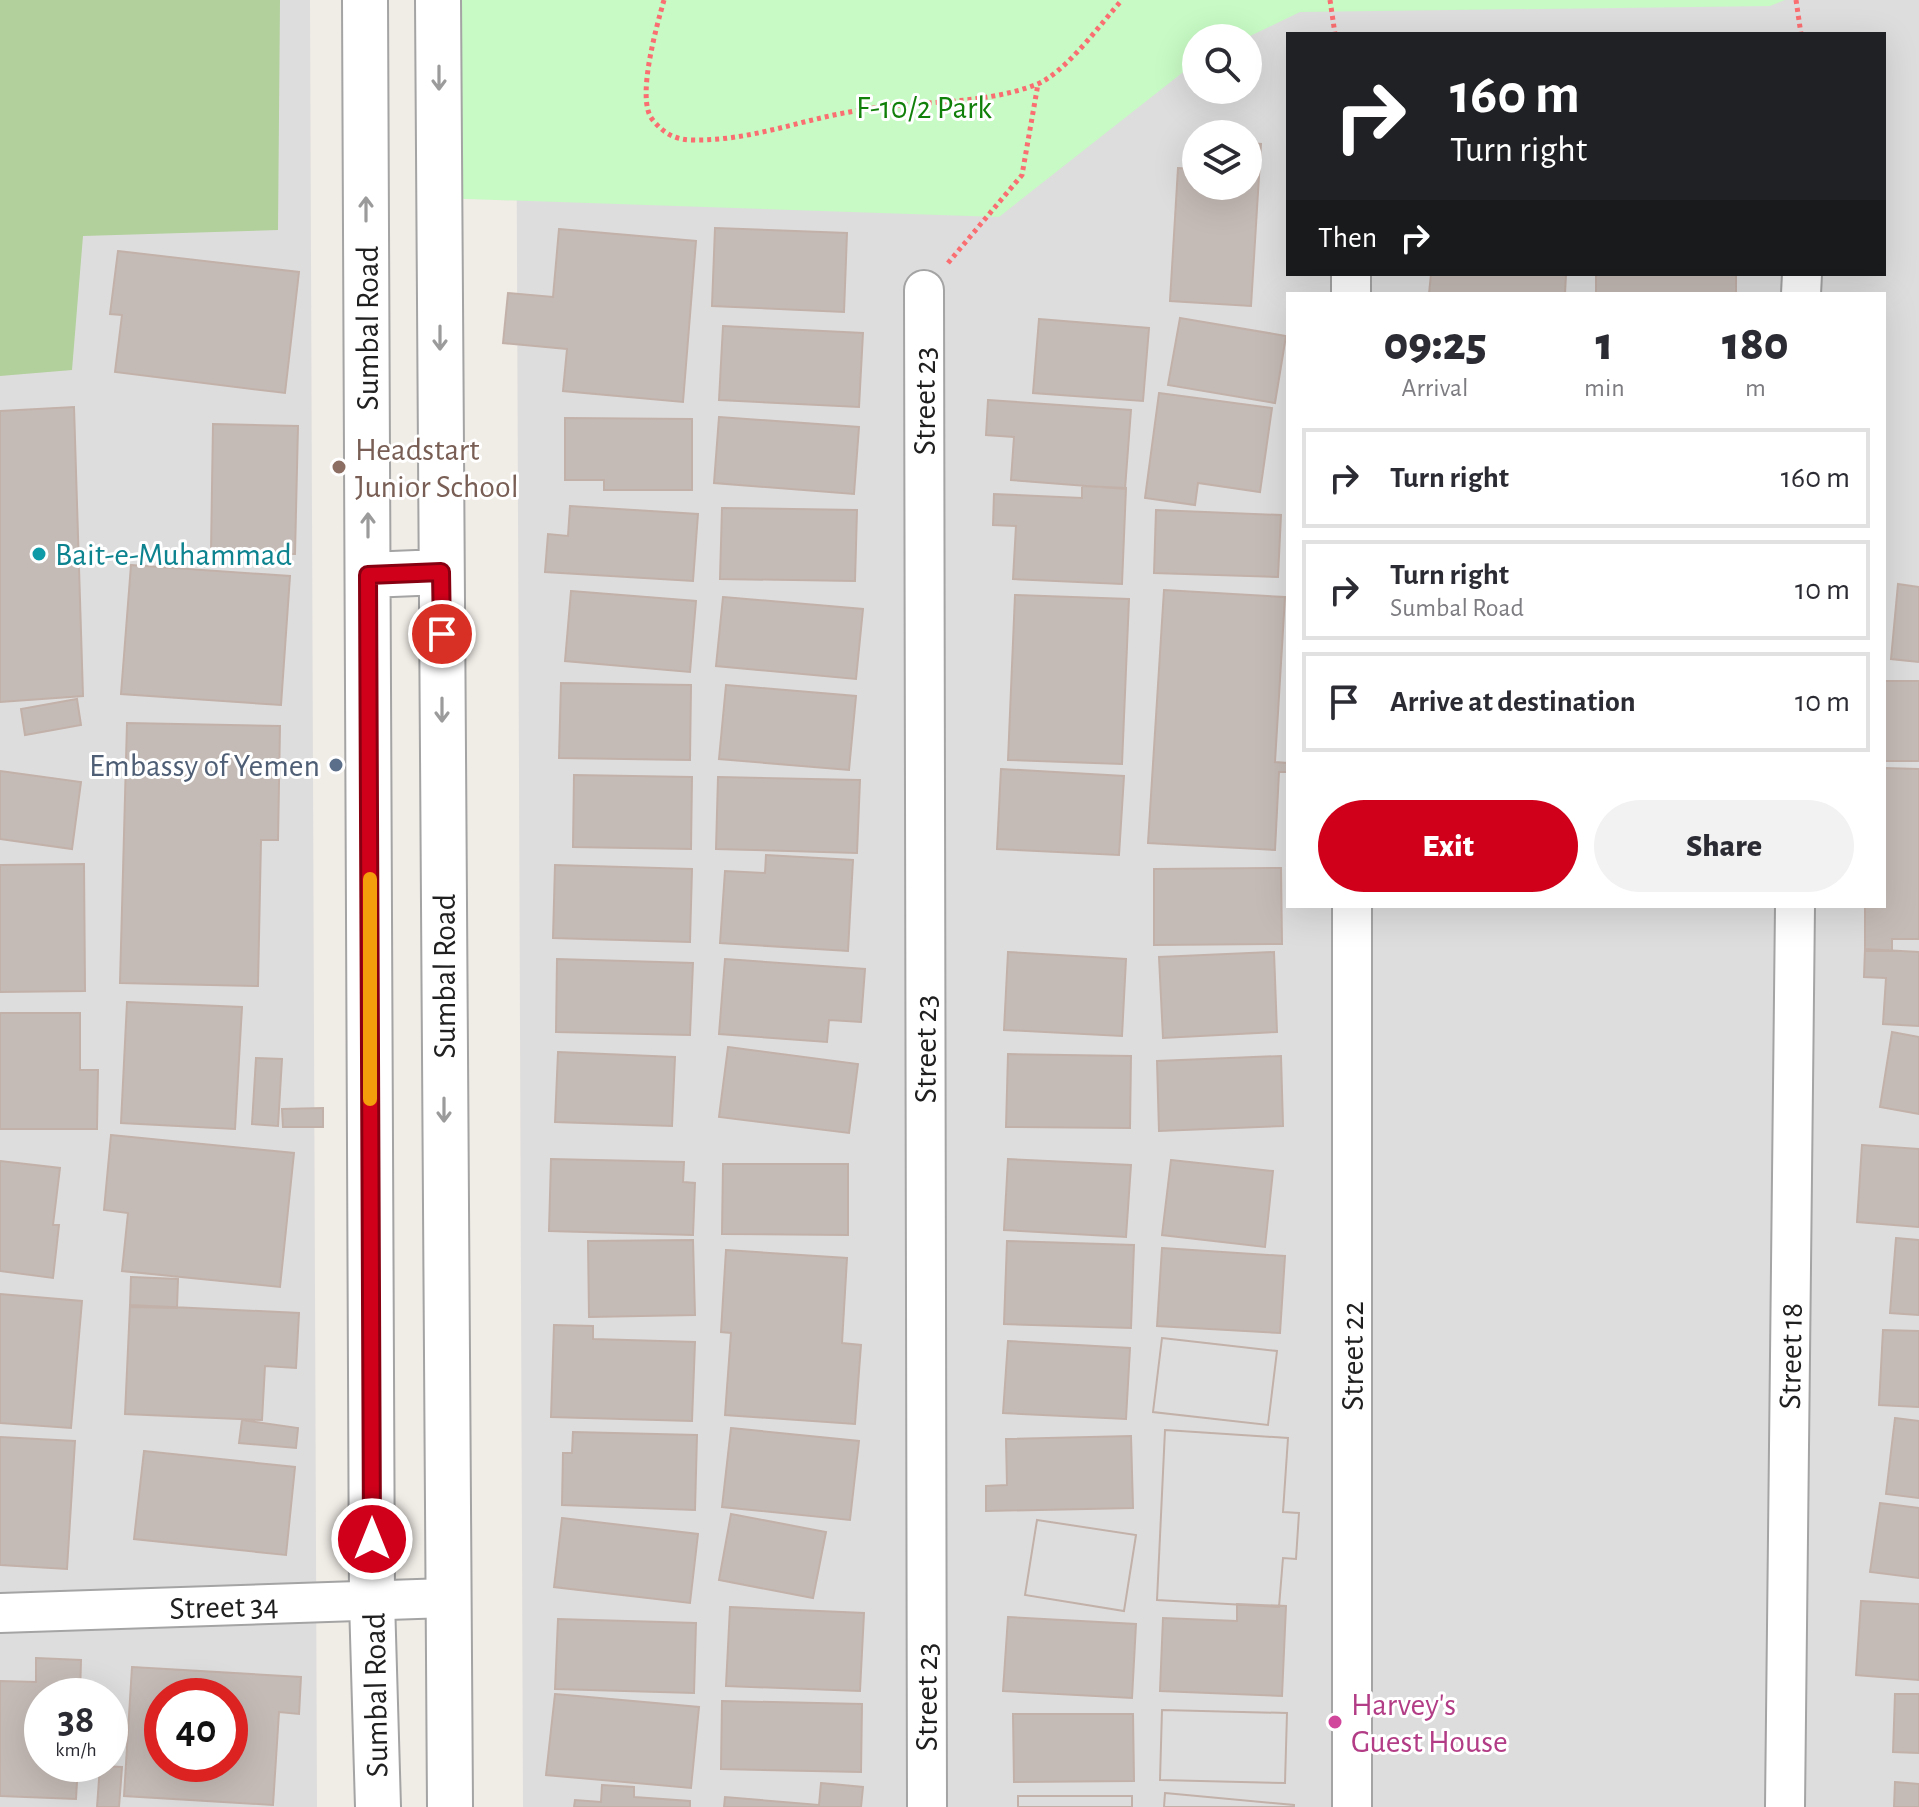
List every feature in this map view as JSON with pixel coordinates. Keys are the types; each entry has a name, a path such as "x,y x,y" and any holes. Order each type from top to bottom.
{"street":[{"name":"Sumbal Road","path":"365,0 372,1601 378,1807"},
{"name":"Sumbal Road","path":"438,0 450,1807"},
{"name":"Street 23","path":"924,290 927,1807"},
{"path":"368,575 441,572"},
{"name":"Street 22","path":"1352,908 1352,1807"},
{"name":"Street 18","path":"1785,1807 1795,908"},
{"name":"Street 34","path":"0,1613 447,1598"}],"path":[{"path":"664,0 646,89 650,116 670,137 691,140 752,136 852,111 991,96 1038,84 1063,65 1122,0"},
{"path":"1330,0 1335,32"},
{"path":"1796,0 1801,32"},
{"path":"924,290 987,221 1022,175 1038,84"}],"shaded area":[{"path":"0,0 310,0 317,1807 0,1807"},
{"path":"516,0 1919,0 1919,1807 523,1807"}],"green space":[{"path":"0,0 280,0 278,230 83,236 72,370 0,376"},
{"name":"F-10/2 Park","path":"438,0 1785,0 1770,6 1300,12 1262,30 1262,24 1182,24 1182,73 999,217 439,198"}],"building":[{"path":"1178,168 1182,168 1182,200 1258,200 1251,306 1170,301"},
{"path":"715,228 847,233 844,312 712,306"},
{"path":"559,229 696,241 683,402 563,391 567,349 503,343 508,293 553,297"},
{"path":"118,251 299,272 285,393 115,372 122,315 110,314"},
{"path":"1431,276 1566,276 1565,292 1429,292"},
{"path":"1596,276 1736,276 1736,292 1596,292"},
{"path":"1180,318 1286,336 1275,403 1168,385"},
{"path":"1039,319 1149,328 1143,401 1033,393"},
{"path":"723,326 863,333 859,407 719,400"},
{"path":"1159,393 1272,408 1260,492 1198,483 1195,505 1145,498"},
{"path":"988,400 1131,410 1125,489 1011,480 1014,437 986,435"},
{"name":"Bait-e-Muhammad","path":"74,407 83,696 0,702 0,411"},
{"path":"719,417 859,427 854,494 714,483"},
{"path":"565,418 692,419 692,490 604,490 604,480 565,480"},
{"path":"213,424 298,426 295,554 211,552"},
{"path":"1082,486 1126,488 1122,584 1013,579 1016,526 993,525 994,494 1082,498"},
{"path":"570,506 698,514 693,581 545,572 548,534 568,536"},
{"path":"722,508 857,510 855,581 720,579"},
{"path":"1156,510 1281,515 1278,577 1154,573"},
{"path":"131,565 290,576 281,705 121,694"},
{"path":"1898,584 1919,587 1919,662 1891,659"},
{"path":"1164,590 1285,597 1275,762 1286,763 1286,772 1279,772 1275,850 1148,843"},
{"path":"571,591 696,601 690,672 565,661"},
{"path":"1015,595 1129,599 1122,764 1008,760"},
{"path":"723,597 863,609 856,679 716,666"},
{"path":"1886,681 1919,681 1919,761 1886,761"},
{"path":"561,683 691,685 690,760 559,758"},
{"path":"726,685 856,696 849,770 719,759"},
{"path":"77,699 81,725 25,735 21,709"},
{"path":"127,723 280,726 278,840 261,840 258,986 120,983"},
{"path":"1886,768 1919,769 1919,939 1892,939 1892,951 1865,951 1865,908 1886,908"},
{"path":"1001,769 1124,776 1119,855 997,849"},
{"path":"0,771 81,782 72,849 0,839"},
{"path":"574,775 692,777 691,849 573,847"},
{"path":"718,777 860,780 857,853 716,849"},
{"path":"766,855 853,860 848,951 720,943 725,871 765,873"},
{"path":"84,864 85,991 0,992 0,865"},
{"path":"555,865 692,869 690,942 553,938"},
{"path":"1281,868 1282,944 1154,945 1154,869"},
{"path":"1865,949 1919,952 1919,1026 1883,1024 1886,978 1864,977"},
{"path":"1008,952 1126,959 1122,1036 1004,1030"},
{"path":"1274,952 1277,1032 1163,1038 1159,957"},
{"path":"557,959 693,963 690,1035 556,1032"},
{"path":"725,959 865,969 861,1022 829,1020 827,1042 719,1034"},
{"path":"127,1002 242,1007 235,1129 121,1123"},
{"path":"0,1013 80,1013 80,1070 98,1070 97,1129 0,1129"},
{"path":"1892,1032 1919,1037 1919,1114 1880,1107"},
{"path":"728,1047 858,1064 849,1133 719,1117"},
{"path":"558,1052 675,1057 672,1126 555,1122"},
{"path":"1008,1054 1131,1056 1130,1128 1006,1127"},
{"path":"1281,1056 1283,1126 1159,1131 1157,1061"},
{"path":"256,1058 282,1059 278,1126 252,1124"},
{"path":"323,1108 323,1127 283,1127 282,1109"},
{"path":"111,1135 294,1153 280,1287 122,1271 128,1213 104,1210"},
{"path":"1862,1145 1919,1149 1919,1227 1857,1222"},
{"path":"551,1159 684,1162 683,1182 695,1183 693,1235 549,1231"},
{"path":"1008,1159 1131,1165 1126,1237 1004,1230"},
{"path":"1171,1160 1273,1171 1265,1247 1162,1235"},
{"path":"0,1161 60,1168 53,1225 59,1225 53,1278 0,1271"},
{"path":"723,1164 848,1164 848,1235 722,1234"},
{"path":"1896,1238 1919,1240 1919,1315 1890,1313"},
{"path":"693,1240 695,1315 589,1317 588,1241"},
{"path":"1007,1241 1134,1245 1131,1328 1004,1324"},
{"path":"1162,1248 1285,1256 1280,1333 1157,1326"},
{"path":"726,1250 847,1258 842,1343 861,1345 855,1424 725,1415 731,1333 721,1332"},
{"path":"131,1277 178,1279 177,1308 130,1307"},
{"path":"0,1294 82,1301 71,1428 0,1423"},
{"path":"130,1305 299,1313 296,1368 265,1366 262,1420 125,1414"},
{"path":"554,1325 593,1326 593,1339 695,1342 692,1421 551,1417"},
{"path":"1883,1330 1919,1331 1919,1407 1879,1405"},
{"path":"1162,1338 1277,1351 1268,1425 1153,1412"},
{"path":"1162,1338 1277,1351 1268,1425 1153,1412"},
{"path":"1008,1341 1130,1348 1126,1419 1003,1413"},
{"path":"1895,1418 1919,1421 1919,1498 1886,1494"},
{"path":"242,1420 298,1428 296,1448 239,1443"},
{"path":"731,1428 859,1441 850,1520 722,1507"},
{"path":"1165,1430 1288,1438 1283,1512 1299,1513 1296,1559 1283,1558 1279,1607 1157,1600"},
{"path":"1165,1430 1288,1438 1283,1512 1299,1513 1296,1559 1283,1558 1279,1607 1157,1600"},
{"path":"573,1432 697,1435 695,1510 562,1505 563,1453 572,1453"},
{"path":"1131,1436 1133,1508 986,1511 986,1486 1007,1485 1006,1439"},
{"path":"0,1437 75,1441 67,1569 0,1565"},
{"path":"144,1451 295,1467 286,1555 134,1539"},
{"path":"1880,1503 1919,1508 1919,1578 1870,1572"},
{"path":"731,1514 826,1532 813,1598 719,1580"},
{"path":"562,1518 698,1534 690,1603 554,1587"},
{"path":"1037,1520 1136,1535 1124,1611 1025,1595"},
{"path":"1037,1520 1136,1535 1124,1611 1025,1595"},
{"path":"1861,1601 1919,1604 1919,1680 1856,1675"},
{"path":"1237,1604 1286,1606 1282,1696 1160,1691 1163,1618 1237,1621"},
{"path":"730,1607 864,1613 860,1691 726,1686"},
{"path":"1008,1617 1136,1624 1132,1698 1003,1691"},
{"path":"558,1619 696,1623 694,1693 555,1689"},
{"path":"36,1658 81,1660 80,1678 36,1678"},
{"path":"132,1667 301,1677 299,1714 279,1712 273,1805 124,1796 125,1782 128,1782"},
{"path":"0,1681 24,1682 24,1782 77,1782 76,1799 0,1796"},
{"path":"555,1694 699,1707 691,1788 546,1775"},
{"path":"1895,1694 1919,1694 1919,1753 1893,1752"},
{"path":"722,1701 862,1704 861,1772 721,1769"},
{"path":"1162,1710 1287,1713 1285,1783 1160,1780"},
{"path":"1162,1710 1287,1713 1285,1783 1160,1780"},
{"path":"1013,1714 1133,1714 1134,1781 1014,1782"},
{"path":"99,1782 121,1782 119,1807 97,1807"},
{"path":"1895,1782 1919,1784 1919,1807 1894,1807"},
{"path":"821,1783 863,1787 861,1807 724,1807 725,1797 819,1805"},
{"path":"602,1785 634,1787 634,1797 690,1801 690,1807 574,1807 575,1800 601,1802"},
{"path":"1165,1793 1294,1805 1294,1807 1164,1807"},
{"path":"1165,1793 1294,1805 1294,1807 1164,1807"},
{"path":"1018,1796 1132,1796 1132,1807 1018,1807"},
{"path":"1018,1796 1132,1796 1132,1807 1018,1807"}],"slow traffic":[{"path":"370,879 370,1099"}],"place":[{"name":"Headstart Junior School","path":"339,467"},
{"name":"Bait-e-Muhammad","path":"39,554"},
{"name":"Embassy of Yemen","path":"336,765"},
{"name":"Harvey's Guest House","path":"1335,1722"}],"route":[{"path":"372,1539 368,575 441,572 442,634"}]}
